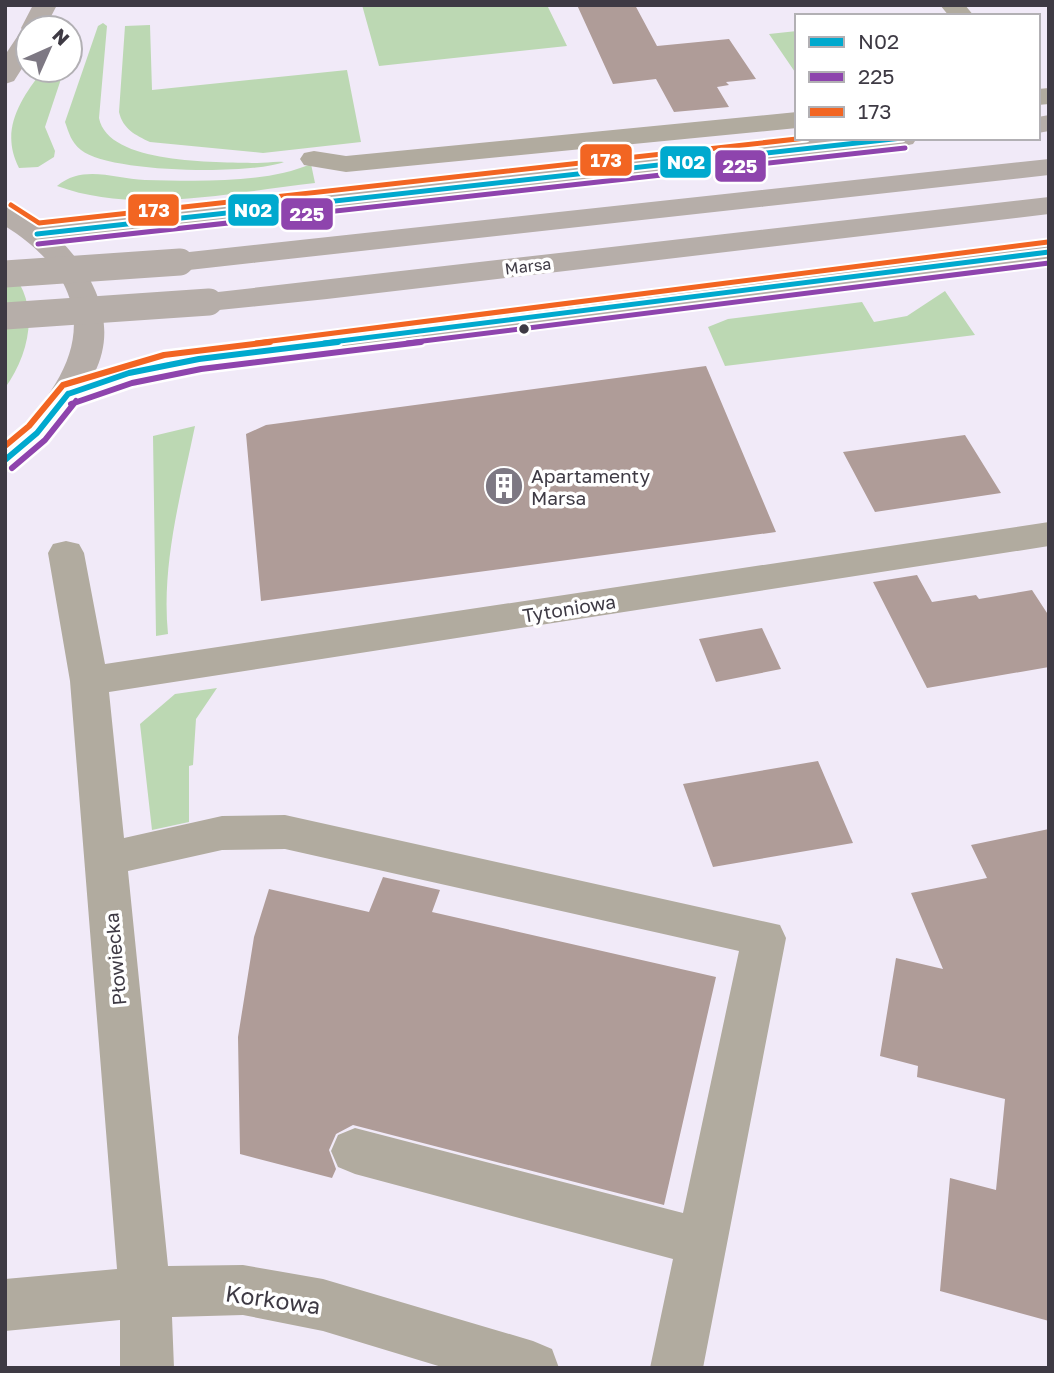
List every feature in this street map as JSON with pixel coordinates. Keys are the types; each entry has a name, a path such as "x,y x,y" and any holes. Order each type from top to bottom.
{"main road":[{"path":"37,234 886,140"},
{"path":"5,274 194,261 1049,167"},
{"name":"Marsa","path":"5,316 167,306 327,290 1049,205"},
{"path":"997,211 1049,210"},
{"path":"5,215 37,234 68,264 79,282 89,311 91,337 82,368 68,394 37,433 5,460"},
{"path":"68,394 129,373 199,359 1049,252"}],"street":[{"path":"314,159 346,164 795,120"},
{"name":"Tytoniowa","path":"89,681 1049,534"},
{"name":"Płowiecka","path":"66,553 89,681 145,1292 147,1368"},
{"path":"106,859 222,833 285,832 764,938 676,1368"},
{"path":"355,1151 702,1242"},
{"name":"Korkowa","path":"5,1305 145,1292 243,1290 323,1305 533,1368"}],"green space":[{"path":"362,5 547,5 567,46 379,66"},
{"path":"103,23 107,26 99,118 107,133 122,145 143,153 192,161 284,162 242,169 180,169 120,163 96,158 81,150 73,141 65,122 78,84 84,84 84,67 98,26"},
{"path":"150,25 152,90 347,70 361,142 263,153 150,142 139,137 130,131 119,112 125,26"},
{"path":"795,31 795,72 769,34"},
{"path":"33,84 59,84 45,127 55,151 54,157 38,167 19,168 11,141 12,129 26,93"},
{"path":"311,164 315,183 184,199 119,199 87,195 57,186 67,179 89,174 145,180 230,180 272,175"},
{"path":"5,266 17,279 24,294 29,326 21,358 5,388"},
{"path":"945,291 975,335 725,366 708,327 728,319 862,302 874,322 907,316"},
{"path":"195,426 170,556 167,582 168,634 156,636 153,436"},
{"path":"217,688 196,719 193,765 189,766 189,822 152,830 140,724 175,694"}],"building":[{"path":"577,5 635,5 657,46 729,39 756,79 726,82 729,85 717,87 729,107 674,112 656,79 613,84"},
{"name":"Apartamenty Marsa","path":"706,366 776,532 261,601 246,434 266,425"},
{"path":"965,435 1001,493 875,512 843,452"},
{"path":"917,575 932,602 976,595 979,599 1032,590 1049,616 1049,667 927,688 873,582"},
{"path":"762,628 781,669 716,682 699,639"},
{"path":"818,761 853,843 713,867 683,784"},
{"path":"1049,829 1049,1321 940,1291 950,1178 996,1190 1005,1099 917,1077 918,1066 880,1056 896,958 943,969 911,893 987,878 971,845"},
{"path":"383,877 440,890 432,912 716,977 664,1205 353,1125 336,1134 329,1150 336,1169 332,1178 240,1154 238,1037 254,937 269,889 369,912"}],"transit line":[{"name":"173","path":"11,205 39,223 795,139"},
{"name":"N02","path":"37,234 884,140"},
{"name":"225","path":"38,244 905,148"},
{"name":"173","path":"5,446 29,426 63,385 164,355 1048,242"},
{"name":"N02","path":"68,394 129,373 199,359 1049,252"},
{"name":"225","path":"71,404 132,383 201,369 1049,263"},
{"name":"N02","path":"5,460 37,433 68,394"},
{"name":"225","path":"12,468 45,440 76,401"}],"place":[{"name":"Apartamenty Marsa","path":"504,486"}]}
